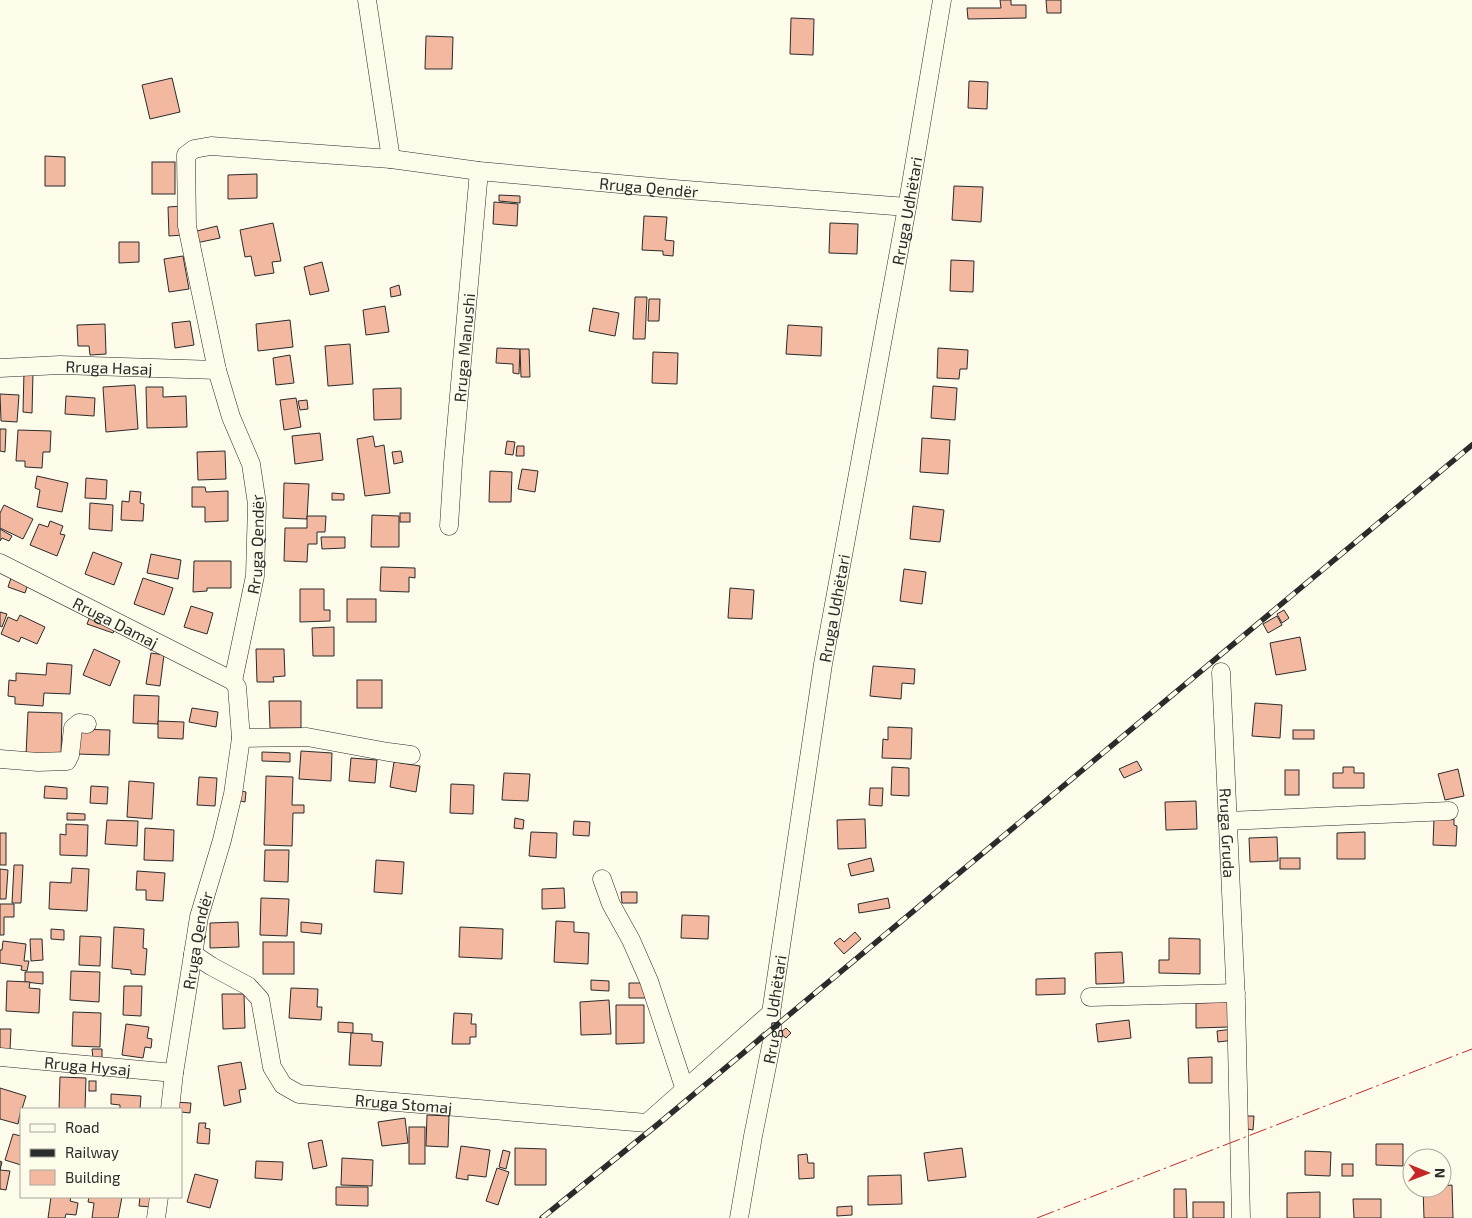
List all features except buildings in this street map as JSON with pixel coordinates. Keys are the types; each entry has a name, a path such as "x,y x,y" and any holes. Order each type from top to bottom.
{"street":[{"path":"367,0 392,159"},
{"name":"Rruga Udhëtari","path":"739,1218 773,1036 771,1013 823,664 907,207 942,0"},
{"name":"Rruga Qendër","path":"170,1108 199,917 222,840 233,794 241,738 237,687 233,681 255,576 257,504 251,464 231,417 217,370 187,226 186,154 194,149 211,146 392,159 479,171 907,207"},
{"name":"Rruga Manushi","path":"449,526 479,171"},
{"name":"Rruga Hasaj","path":"0,368 60,365 217,370"},
{"name":"Rruga Damaj","path":"0,563 233,681"},
{"name":"Rruga Gruda","path":"1221,672 1236,993 1241,1218"},
{"path":"0,759 67,762 70,755 73,728 79,723 87,724"},
{"path":"241,738 308,738 388,752 411,754"},
{"path":"1228,821 1449,811"},
{"path":"602,879 611,904 631,940 649,982 685,1090"},
{"name":"Rruga Stomaj","path":"193,954 248,986 260,999 272,1067 283,1085 299,1094 647,1123 771,1013"},
{"path":"1090,997 1236,993"},
{"name":"Rruga Hysaj","path":"0,1057 174,1073"},
{"path":"156,1218 159,1198"}],"railway":[{"path":"542,1218 657,1125 1472,445"}],"power":[{"path":"1037,1218 1472,1049"}]}
